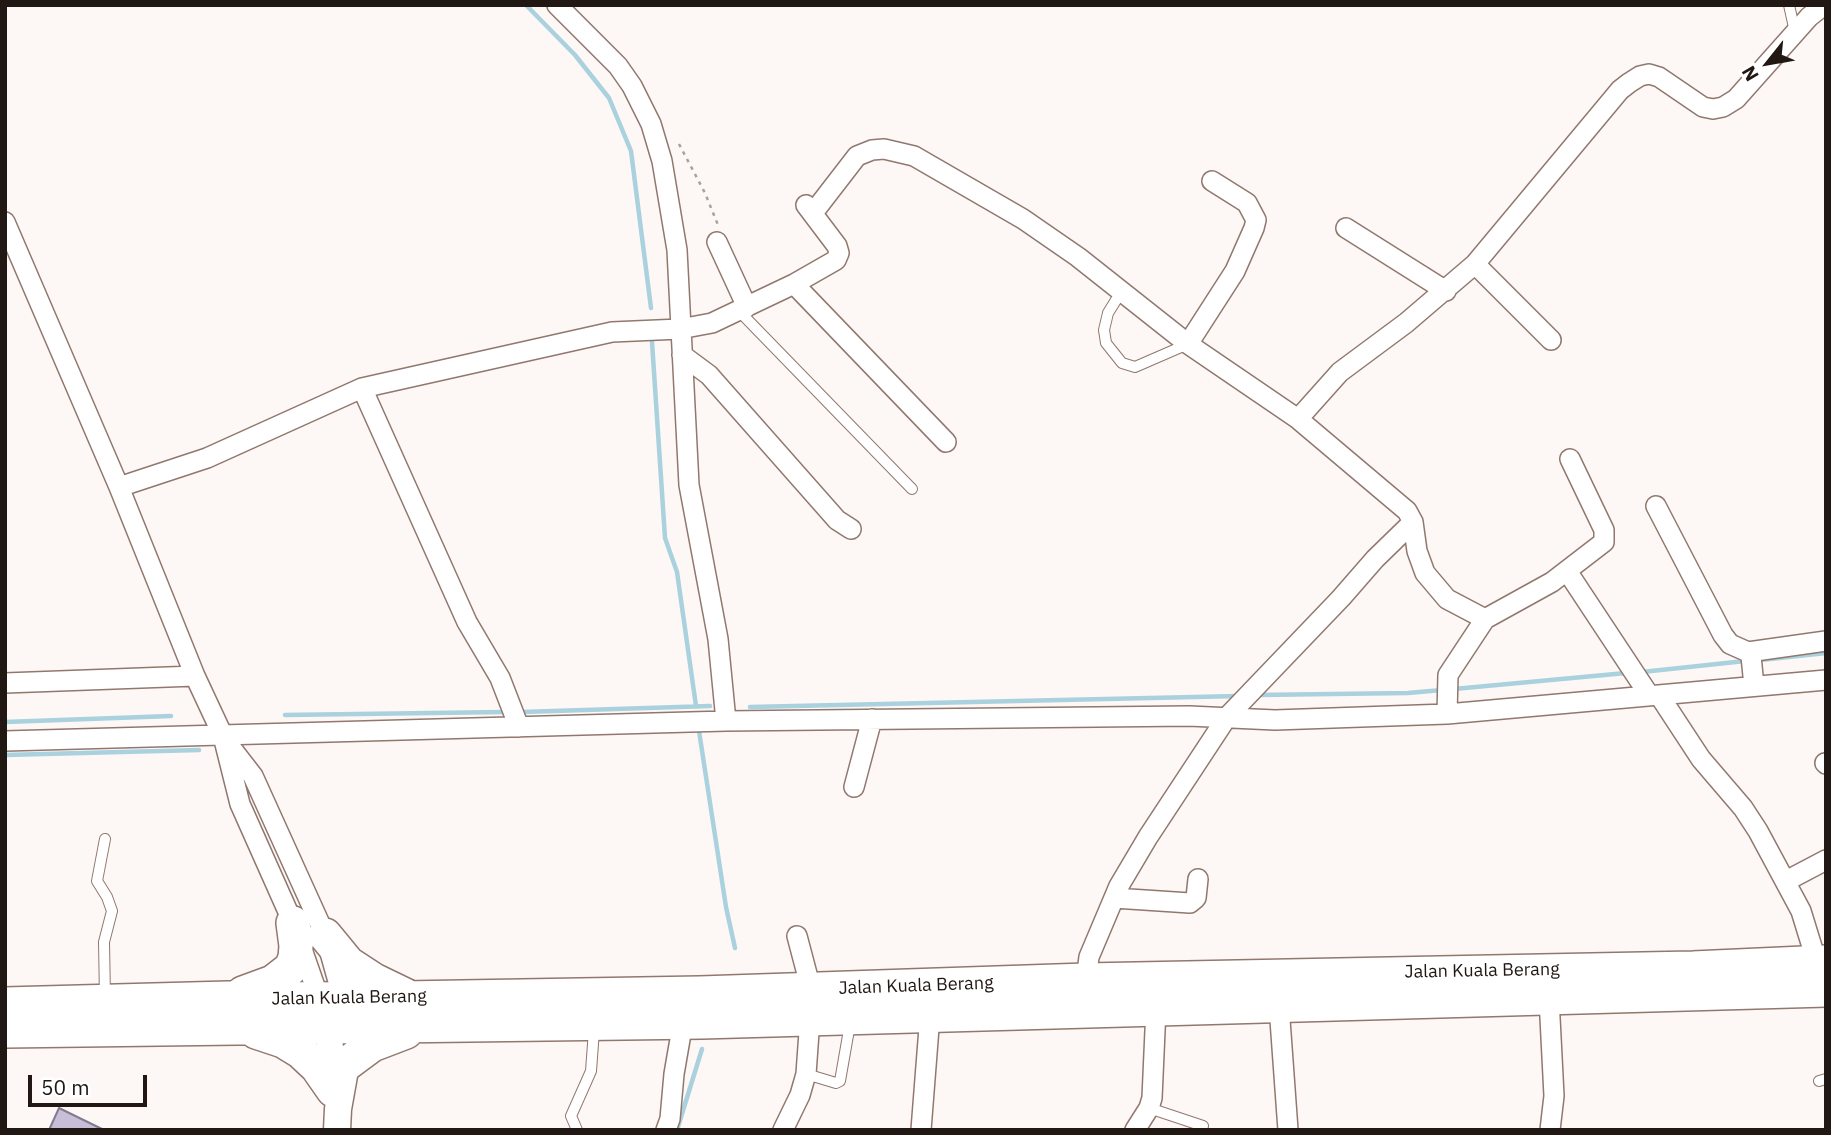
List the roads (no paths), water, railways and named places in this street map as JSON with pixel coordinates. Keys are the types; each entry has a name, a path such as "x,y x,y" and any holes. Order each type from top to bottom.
{"highway":[{"path":"228,998 273,982 291,968 296,946 293,923"},
{"path":"325,934 348,963 374,980 411,998"},
{"name":"Jalan Kuala Berang","path":"5,1004 228,998 432,1026 683,1022 811,1004 1086,980 1556,988 1823,972"},
{"name":"Jalan Kuala Berang","path":"5,1031 241,1028 411,998 811,1004 851,1017 1279,1006 1823,972"},
{"path":"241,1028 268,1035 301,1052 317,1067 338,1098 372,1045 387,1038 432,1026"}],"street":[{"path":"556,5 618,66 642,103 662,160 677,250 686,457 691,498 718,639 726,721"},
{"path":"1298,419 1340,372 1446,291 1475,264 1620,90 1640,76 1649,74 1659,77 1703,107 1723,107 1736,99 1809,17 1824,5"},
{"path":"119,487 207,458 362,388 612,332 680,329 712,323 832,264 839,253 834,240 809,209 857,156 884,149 914,156 1023,219 1077,257 1188,344 1298,419 1397,502 1413,522 1417,551 1425,573 1447,599 1485,619"},
{"path":"1188,344 1235,271 1255,228 1255,220 1247,202 1212,181"},
{"path":"5,222 119,487 195,676 223,736 240,804 334,1012"},
{"path":"1346,228 1446,291"},
{"path":"717,242 743,309"},
{"path":"1475,264 1551,340"},
{"path":"794,284 946,442"},
{"path":"682,355 709,375 837,520 851,529"},
{"path":"362,388 467,622 500,678 519,727"},
{"path":"1447,709 1448,675 1485,619 1567,571 1601,547 1605,538 1604,530 1570,458"},
{"path":"1656,506 1723,635 1751,668 1826,680"},
{"path":"1086,980 1089,957 1114,898 1148,837 1230,713 1413,522"},
{"path":"1567,571 1644,685 1759,831 1801,911 1823,972"},
{"path":"5,741 726,721 1230,713 1275,720 1447,709 1644,685 1751,668 1826,641"},
{"path":"5,683 195,676"},
{"path":"853,787 872,719"},
{"path":"223,736 253,776 325,934 334,1012 338,1098"},
{"path":"1786,881 1826,860"},
{"path":"1114,898 1190,903 1196,898 1198,879"},
{"path":"783,1130 800,1096 806,1074 811,1004 797,936"},
{"path":"1550,1130 1554,1096 1556,988"},
{"path":"1279,1006 1288,1130"},
{"path":"1135,1130 1149,1108 1154,1079 1156,1008"},
{"path":"920,1130 930,1015"},
{"path":"666,1130 670,1119 683,1022"}],"lane":[{"path":"1789,5 1795,34"},
{"path":"1121,292 1108,313 1104,330 1106,344 1122,363 1135,367 1188,344"},
{"path":"743,309 912,489"},
{"path":"105,839 97,881 112,911 104,942 105,1002"},
{"path":"806,1074 836,1083 840,1081 851,1017"},
{"path":"577,1130 571,1116 592,1071 594,1022"},
{"path":"1149,1108 1203,1126"}],"waterway":[{"path":"526,5 575,55 609,98 631,151 651,308"},
{"path":"652,342 665,538 677,572 696,706"},
{"path":"1761,660 1826,653"},
{"path":"1642,672 1745,661"},
{"path":"1454,689 1626,673"},
{"path":"1258,695 1442,690"},
{"path":"750,707 1239,696"},
{"path":"522,712 710,706"},
{"path":"285,715 505,712"},
{"path":"5,722 171,716"},
{"path":"699,731 726,907 735,948"},
{"path":"5,755 199,750"},
{"path":"677,1130 702,1049"}]}
